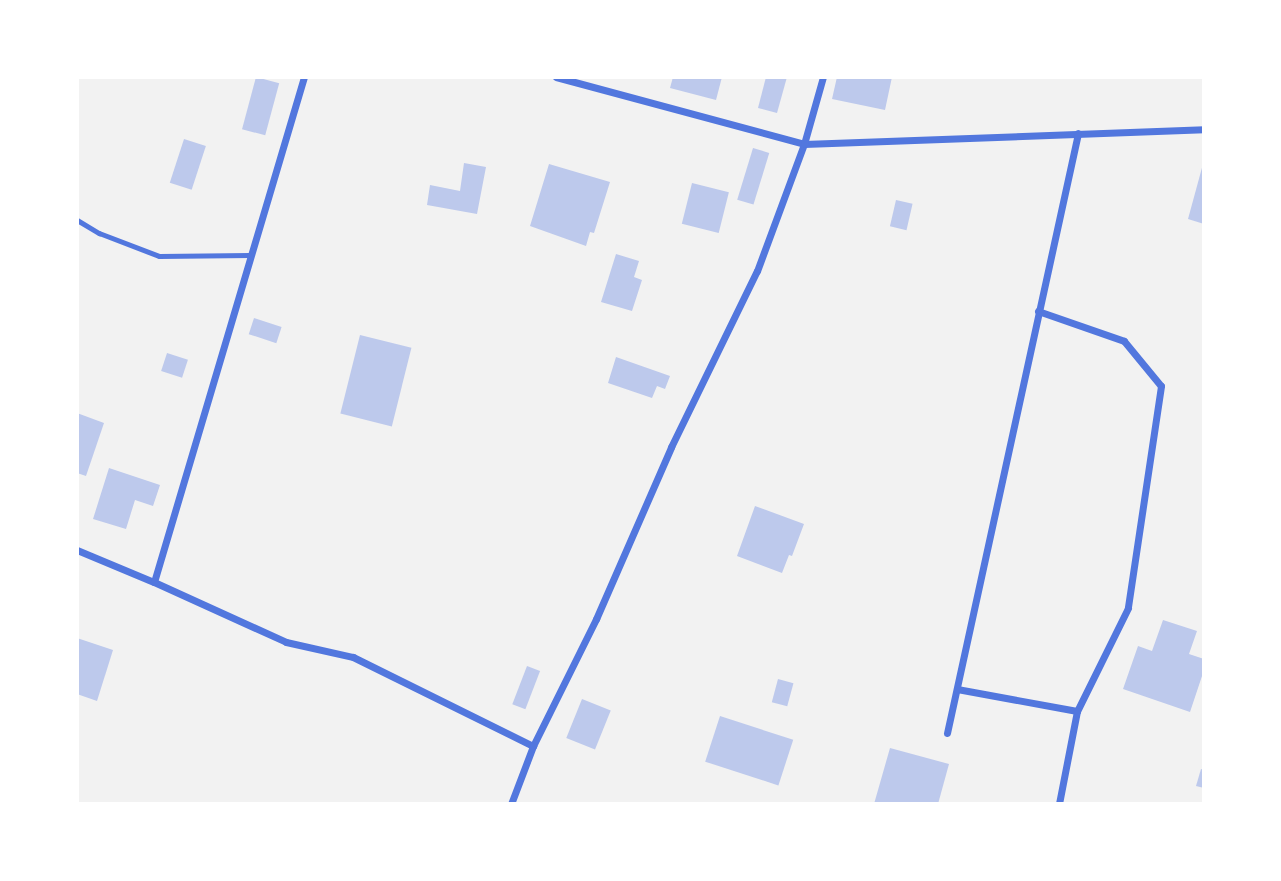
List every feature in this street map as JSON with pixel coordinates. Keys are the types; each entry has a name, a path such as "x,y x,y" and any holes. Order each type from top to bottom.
{"street":[{"path":"153,582 304,77"},
{"path":"556,77 804,144 1204,129"},
{"path":"511,804 533,746 596,619 671,447 757,271 804,144 823,77"},
{"path":"947,733 1078,133"},
{"path":"1038,310 1124,341 1161,386 1128,608 1077,711 1059,804"},
{"path":"77,550 286,642 353,657 533,746"},
{"path":"957,689 1077,711"}],"lane":[{"path":"77,220 99,233 159,256 250,256"}],"building":[{"path":"256,77 279,83 265,135 242,129"},
{"path":"673,77 722,77 716,100 670,88"},
{"path":"766,77 787,77 777,113 758,108"},
{"path":"837,77 892,77 885,110 832,99"},
{"path":"184,139 206,146 192,190 170,183"},
{"path":"753,148 769,153 753,205 737,200"},
{"path":"464,163 486,167 477,214 427,205 430,185 460,191"},
{"path":"549,164 610,182 594,233 590,232 586,246 530,226"},
{"path":"1204,164 1204,224 1188,219"},
{"path":"692,183 729,192 719,233 682,224"},
{"path":"896,200 913,204 906,230 890,226"},
{"path":"616,254 639,261 634,277 642,280 632,311 601,302"},
{"path":"254,318 282,327 276,343 249,334"},
{"path":"360,335 411,348 392,426 340,414"},
{"path":"167,353 188,360 182,378 161,371"},
{"path":"616,357 670,376 665,389 657,386 652,398 608,383"},
{"path":"77,413 104,423 86,476 77,473"},
{"path":"109,468 160,485 153,506 135,500 126,529 93,519"},
{"path":"755,506 804,524 792,556 789,555 782,573 737,556"},
{"path":"1163,620 1197,631 1189,654 1204,659 1204,670 1190,712 1123,689 1138,646 1152,651"},
{"path":"77,638 113,650 97,701 77,694"},
{"path":"527,666 540,671 525,709 512,704"},
{"path":"778,679 793,683 787,706 772,702"},
{"path":"582,699 611,711 595,750 566,738"},
{"path":"720,716 793,740 778,785 705,762"},
{"path":"890,748 949,764 938,804 874,804"},
{"path":"1201,769 1204,770 1204,788 1196,786"}]}
